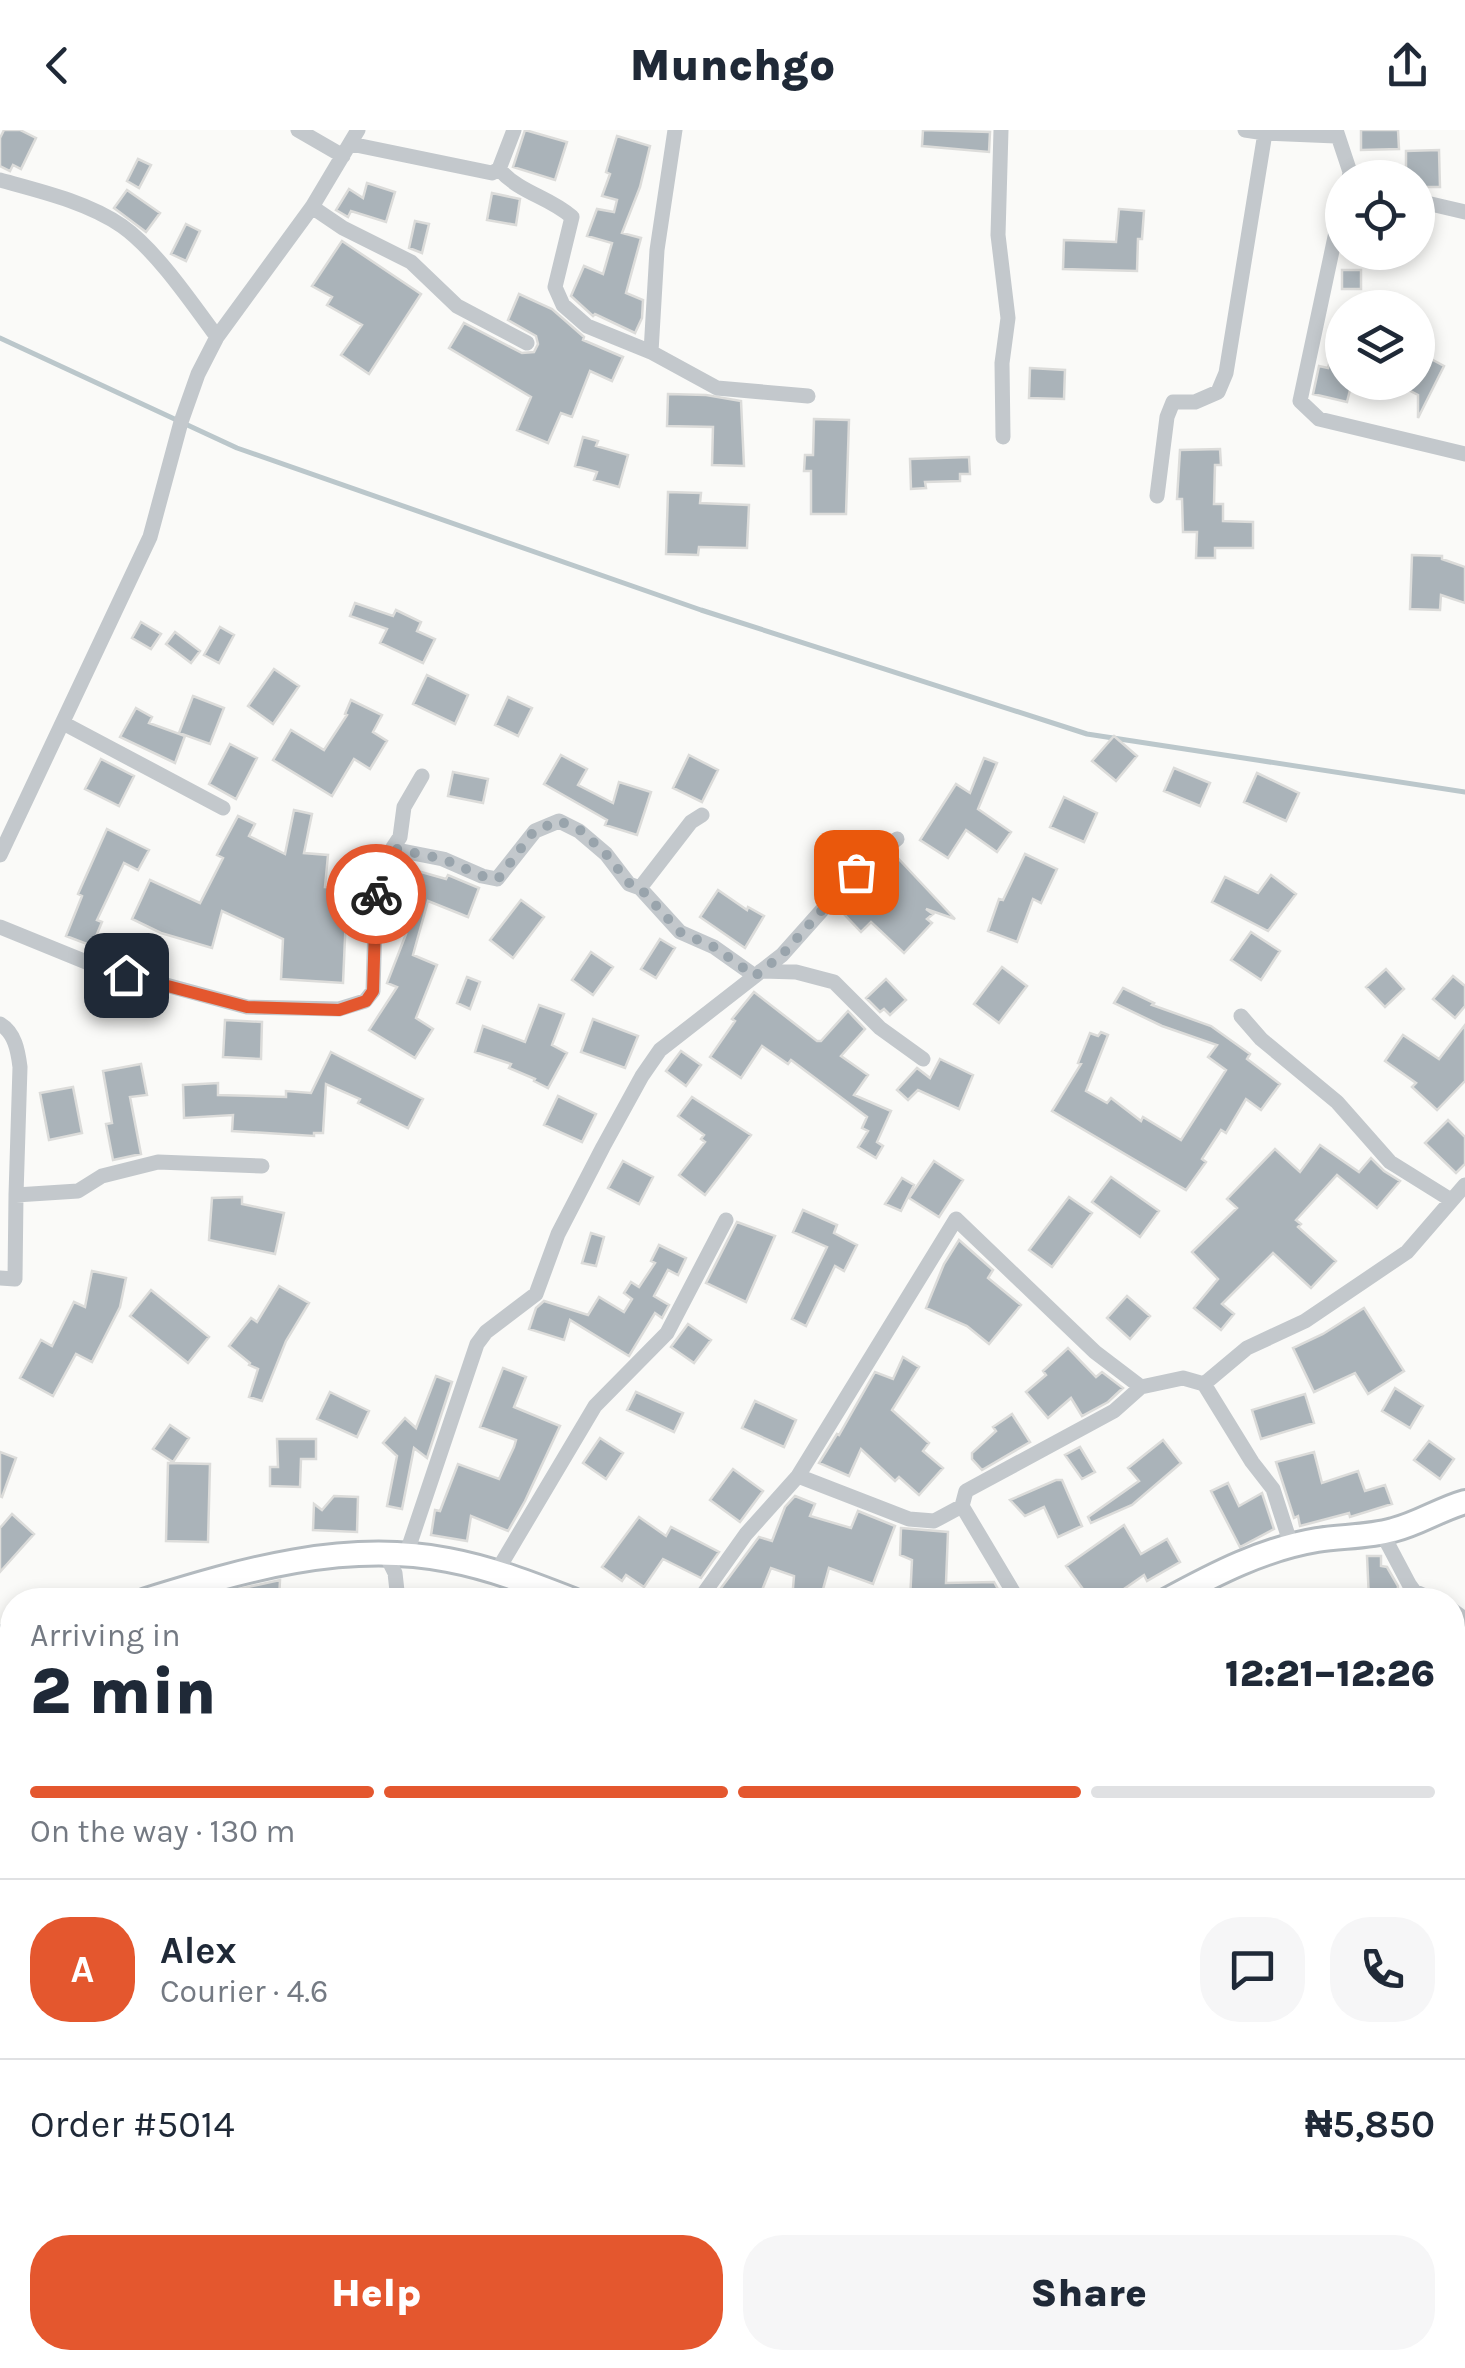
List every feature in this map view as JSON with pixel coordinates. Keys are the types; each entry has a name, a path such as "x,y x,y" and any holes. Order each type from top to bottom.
{"street":[{"path":"298,130 481,172 499,169"},
{"path":"499,169 514,130"},
{"path":"651,352 657,250 675,130"},
{"path":"1002,130 998,235 1008,318 1002,363 1003,437"},
{"path":"1245,130 1336,133 1346,160"},
{"path":"1157,496 1167,417 1173,402 1195,402 1218,392 1226,373 1265,133"},
{"path":"0,856 150,537 198,374 217,337 312,207 351,143"},
{"path":"499,169 514,186 561,208 572,218 555,287 563,305 587,326 651,352 718,388 808,396"},
{"path":"0,180 51,194 126,229 178,285 217,337"},
{"path":"1435,205 1465,212"},
{"path":"312,207 343,228 411,262 457,306 527,343"},
{"path":"1328,270 1300,401 1320,419 1465,454"},
{"path":"62,723 223,808"},
{"path":"0,927 96,966 224,1002 247,1007 339,1010 356,1006 373,991 376,888 400,837 404,807 422,776"},
{"path":"640,888 691,822 702,815"},
{"path":"392,848 443,859 498,879 534,831 559,821 580,830 680,932 758,974 796,972 834,982 880,1028 924,1059"},
{"path":"397,1588 396,1555 477,1344 486,1332 536,1294 558,1234 642,1076 660,1050 782,955 856,872 897,840"},
{"path":"1241,1016 1260,1039 1337,1102 1390,1162 1451,1200"},
{"path":"0,1024 8,1029 17,1048 20,1067 15,1280 0,1278"},
{"path":"16,1195 78,1190 102,1176 158,1162 262,1166"},
{"path":"1204,1384 1247,1348 1305,1321 1408,1252 1465,1185"},
{"path":"708,1588 746,1534 798,1476 956,1219 1096,1352 1142,1387"},
{"path":"497,1571 595,1406 668,1334 726,1220"},
{"path":"1011,1588 962,1506 966,1491 1114,1411 1142,1387 1183,1378 1204,1384 1252,1462 1273,1488 1292,1548"},
{"path":"798,1476 909,1519 934,1521 962,1506"},
{"path":"1189,1588 1225,1568 1317,1540 1359,1538 1382,1532 1465,1502"},
{"path":"1382,1532 1414,1588"},
{"path":"184,1588 247,1568 326,1556 396,1555 445,1559 497,1571 541,1588"}],"building":[{"path":"4,130 20,130 36,138 21,169 13,165 10,171 0,166 0,138"},
{"path":"525,130 567,142 555,180 513,167"},
{"path":"923,130 990,132 989,152 922,146"},
{"path":"1361,130 1398,130 1399,149 1361,150"},
{"path":"617,136 650,146 640,187 622,233 641,238 626,293 643,300 642,318 635,333 593,316 571,296 584,266 603,274 612,243 587,236 597,209 614,212 617,200 602,196"},
{"path":"1439,150 1440,187 1435,187 1435,160 1406,160 1406,151"},
{"path":"138,159 151,165 139,188 127,181"},
{"path":"367,183 395,192 386,222 351,211 348,217 336,210 349,189 363,198"},
{"path":"127,190 160,213 146,232 114,208"},
{"path":"492,193 520,199 516,225 487,220"},
{"path":"1119,209 1144,211 1137,271 1063,269 1064,240 1116,242"},
{"path":"415,221 429,224 422,253 409,248"},
{"path":"186,224 200,231 186,261 171,254"},
{"path":"342,241 421,294 369,374 341,355 362,325 327,305 332,297 312,286"},
{"path":"1342,270 1361,270 1361,289 1342,289"},
{"path":"519,294 552,309 583,340 623,357 612,381 590,371 572,417 561,413 548,443 517,430 531,397 449,348 464,323 522,353 534,352 536,336 508,320"},
{"path":"1435,361 1444,366 1435,384"},
{"path":"1319,366 1325,367 1325,397 1313,394"},
{"path":"1030,368 1065,370 1064,399 1029,398"},
{"path":"668,394 741,401 744,466 712,465 713,427 667,426"},
{"path":"1418,400 1427,400 1418,418"},
{"path":"814,419 849,420 846,514 811,514 811,471 804,471 805,455 813,455"},
{"path":"583,437 598,441 596,446 628,455 619,487 594,480 597,472 575,466"},
{"path":"1220,449 1221,465 1215,465 1214,504 1223,504 1223,521 1253,522 1253,548 1215,548 1215,558 1196,558 1197,532 1183,532 1182,499 1177,499 1180,450"},
{"path":"969,457 970,474 960,474 960,481 925,482 926,488 911,489 910,459"},
{"path":"668,492 701,493 700,503 749,505 747,548 699,547 698,555 666,554"},
{"path":"1412,555 1442,556 1465,567 1465,603 1441,595 1440,610 1410,609"},
{"path":"355,603 393,616 396,610 421,622 417,631 435,639 423,663 380,643 387,629 350,616"},
{"path":"141,622 161,634 151,649 132,638"},
{"path":"220,627 234,635 219,663 204,655"},
{"path":"175,632 200,651 191,663 166,644"},
{"path":"274,669 299,686 273,724 248,706"},
{"path":"427,675 468,695 455,724 413,704"},
{"path":"193,696 224,708 210,744 179,733"},
{"path":"508,697 532,708 518,736 495,725"},
{"path":"351,700 382,715 373,732 387,741 370,769 354,759 332,796 273,760 291,730 324,750 347,715"},
{"path":"136,708 152,717 149,723 185,736 175,763 120,737"},
{"path":"1114,736 1137,756 1116,781 1092,761"},
{"path":"230,744 257,758 236,799 209,784"},
{"path":"561,755 587,769 578,785 613,803 619,782 651,792 637,835 605,825 607,820 544,784"},
{"path":"689,755 718,770 702,802 673,788"},
{"path":"984,758 997,763 978,809 1011,832 997,852 966,830 948,858 920,840 956,784 970,793"},
{"path":"101,759 134,776 119,806 85,789"},
{"path":"1174,768 1210,783 1200,806 1164,791"},
{"path":"453,772 488,779 483,803 448,796"},
{"path":"1257,773 1299,793 1286,821 1244,802"},
{"path":"1064,797 1097,813 1084,842 1050,827"},
{"path":"294,810 312,814 304,853 328,855 325,887 357,889 356,916 346,916 343,983 281,979 283,939 222,911 212,948 161,933 132,919 150,880 200,903 223,858 217,855 238,816 255,824 249,836 285,854"},
{"path":"107,829 149,850 138,870 124,863 97,920 102,922 92,946 66,936 82,896 78,894"},
{"path":"1025,854 1057,869 1041,903 1033,899 1017,942 988,931 999,899 1003,900"},
{"path":"895,855 955,919 926,909 933,914 927,919 932,923 904,953 871,922 861,932 843,913 876,882 870,876"},
{"path":"407,868 446,879 448,875 479,888 468,917 428,901 413,955 437,965 416,1018 433,1029 415,1058 369,1030 397,987 387,983 406,934 390,930"},
{"path":"1271,875 1296,894 1268,931 1212,902 1225,877 1258,893"},
{"path":"718,890 747,910 748,907 764,916 745,948 700,917"},
{"path":"521,900 544,917 513,958 490,940"},
{"path":"1251,932 1280,951 1261,980 1231,960"},
{"path":"660,939 675,948 656,978 641,969"},
{"path":"591,952 613,967 593,995 572,980"},
{"path":"1002,967 1027,986 999,1023 974,1004"},
{"path":"1386,969 1404,989 1385,1007 1366,987"},
{"path":"1453,976 1465,986 1465,1006 1455,1018 1433,999"},
{"path":"467,977 480,982 470,1009 457,1003"},
{"path":"886,979 906,1000 890,1015 884,1009 880,1012 866,998"},
{"path":"1123,988 1152,1005 1211,1026 1250,1054 1247,1059 1280,1084 1261,1110 1246,1099 1226,1133 1221,1130 1202,1159 1206,1162 1186,1190 1052,1111 1081,1064 1078,1063 1090,1033 1108,1035 1086,1091 1107,1103 1111,1098 1141,1121 1143,1117 1181,1140 1226,1070 1208,1057 1217,1045 1162,1026 1114,1003"},
{"path":"754,992 817,1041 848,1011 865,1029 841,1056 868,1075 854,1095 891,1111 877,1142 883,1146 876,1158 858,1147 868,1131 862,1128 867,1117 791,1060 788,1064 762,1046 741,1078 710,1057 735,1021 732,1019"},
{"path":"539,1005 564,1014 552,1045 567,1053 548,1088 509,1068 511,1064 475,1052 483,1026 525,1042"},
{"path":"593,1019 638,1036 625,1068 581,1052"},
{"path":"225,1020 262,1022 261,1059 223,1057"},
{"path":"1465,1025 1465,1081 1437,1110 1412,1087 1416,1083 1385,1061 1403,1035 1439,1059"},
{"path":"681,1051 701,1065 686,1086 666,1071"},
{"path":"331,1052 423,1099 408,1128 326,1084 323,1133 314,1136 232,1131 233,1115 184,1118 183,1085 218,1083 218,1095 286,1097 286,1091 311,1093"},
{"path":"940,1059 973,1075 959,1109 918,1090 908,1100 897,1090 917,1068 930,1078"},
{"path":"141,1064 147,1095 130,1097 141,1154 113,1160 106,1124 112,1123 103,1071"},
{"path":"73,1087 82,1133 49,1140 40,1093"},
{"path":"558,1096 596,1114 582,1142 544,1125"},
{"path":"692,1097 751,1135 705,1195 679,1175 705,1142 701,1139 704,1135 678,1116"},
{"path":"1448,1120 1465,1137 1465,1164 1456,1173 1425,1143"},
{"path":"1320,1145 1359,1172 1371,1158 1400,1181 1377,1208 1337,1175 1296,1220 1301,1224 1298,1227 1336,1261 1311,1288 1273,1253 1222,1304 1234,1314 1221,1330 1194,1308 1218,1279 1192,1252 1237,1208 1227,1199 1275,1149 1300,1172"},
{"path":"623,1161 653,1177 639,1204 608,1188"},
{"path":"934,1161 963,1180 939,1217 909,1198"},
{"path":"1111,1177 1159,1211 1140,1237 1092,1202"},
{"path":"902,1178 914,1185 901,1211 885,1204"},
{"path":"242,1197 242,1204 284,1213 275,1254 209,1240 212,1198"},
{"path":"1069,1197 1092,1213 1052,1267 1029,1250"},
{"path":"803,1210 837,1225 834,1233 857,1245 844,1271 835,1266 806,1326 792,1319 827,1247 793,1232"},
{"path":"737,1222 775,1236 746,1302 706,1283"},
{"path":"591,1233 604,1237 596,1266 582,1263"},
{"path":"959,1240 993,1270 988,1278 1021,1305 989,1344 967,1326 926,1308 944,1264"},
{"path":"659,1245 686,1258 678,1275 668,1270 654,1296 669,1305 662,1318 655,1313 629,1356 570,1320 564,1340 529,1329 536,1308 544,1301 588,1315 599,1297 624,1312 632,1299 624,1293 631,1282 639,1287 655,1263 651,1261"},
{"path":"92,1271 126,1278 120,1307 92,1362 76,1354 53,1396 20,1378 41,1340 52,1346 74,1302 85,1307"},
{"path":"279,1286 309,1303 286,1341 262,1401 249,1397 258,1369 229,1346 251,1318 257,1322"},
{"path":"151,1290 209,1337 188,1363 130,1316"},
{"path":"1127,1296 1150,1316 1130,1339 1107,1318"},
{"path":"1364,1308 1404,1371 1368,1394 1355,1373 1314,1392 1293,1348"},
{"path":"688,1324 711,1340 694,1363 671,1347"},
{"path":"1068,1348 1096,1377 1102,1372 1123,1388 1108,1402 1082,1416 1071,1398 1048,1418 1026,1392"},
{"path":"903,1357 919,1367 892,1410 929,1443 923,1451 943,1468 919,1495 899,1477 895,1481 861,1449 849,1476 819,1463 875,1372 893,1379"},
{"path":"503,1368 526,1377 514,1407 560,1426 508,1531 471,1516 467,1541 431,1535 435,1510 440,1511 458,1464 499,1479 514,1447 516,1440 480,1427"},
{"path":"436,1376 452,1382 427,1458 414,1448 402,1509 387,1506 397,1456 383,1443 405,1418 416,1428"},
{"path":"1395,1388 1423,1406 1410,1428 1382,1411"},
{"path":"330,1392 369,1411 357,1437 317,1419"},
{"path":"636,1392 683,1413 674,1432 627,1410"},
{"path":"1305,1394 1314,1423 1261,1439 1252,1410"},
{"path":"755,1401 796,1420 784,1447 742,1428"},
{"path":"1012,1414 1030,1442 982,1470 972,1459 972,1453 996,1431 993,1427"},
{"path":"170,1425 189,1438 173,1462 153,1449"},
{"path":"600,1438 623,1453 606,1479 583,1463"},
{"path":"277,1439 316,1439 316,1459 301,1459 300,1487 270,1486 270,1467 278,1467"},
{"path":"1163,1440 1181,1463 1132,1505 1091,1523 1088,1517 1139,1481 1128,1468"},
{"path":"1429,1441 1454,1459 1440,1479 1414,1460"},
{"path":"1080,1447 1095,1472 1082,1479 1065,1455"},
{"path":"0,1452 16,1458 2,1497 0,1496"},
{"path":"1314,1452 1322,1483 1358,1471 1365,1491 1385,1485 1392,1504 1300,1526 1276,1462"},
{"path":"168,1463 210,1464 208,1542 166,1541"},
{"path":"733,1469 763,1491 740,1522 710,1500"},
{"path":"1062,1480 1082,1526 1058,1537 1044,1507 1025,1516 1010,1500"},
{"path":"1228,1483 1239,1506 1262,1493 1274,1529 1240,1547 1211,1491"},
{"path":"334,1496 358,1497 357,1532 313,1530 314,1504 322,1510"},
{"path":"795,1496 815,1504 810,1516 851,1528 858,1511 895,1526 873,1584 829,1568 823,1588 793,1588 794,1576 771,1568 763,1588 721,1588 759,1537 772,1541 785,1507"},
{"path":"12,1514 34,1534 0,1572 0,1528"},
{"path":"639,1517 666,1536 671,1527 719,1552 701,1578 663,1559 644,1587 626,1575 622,1581 602,1567"},
{"path":"1124,1525 1141,1554 1167,1539 1180,1562 1147,1581 1144,1575 1125,1588 1082,1588 1066,1566"},
{"path":"901,1528 948,1532 946,1583 994,1582 997,1588 911,1588 912,1560 900,1555"},
{"path":"1367,1556 1381,1556 1381,1566 1387,1567 1398,1588 1368,1588"},
{"path":"280,1580 280,1588 244,1588"}],"waterway":[{"path":"0,338 237,448 701,610 1087,734 1465,792"}],"way so far":[{"path":"376,894 392,848 443,859 498,879 534,831 559,821 580,830 680,932 714,947 755,976 782,955 856,872"}],"route":[{"path":"126,975 247,1007 339,1010 356,1006 373,991 376,894"}]}
